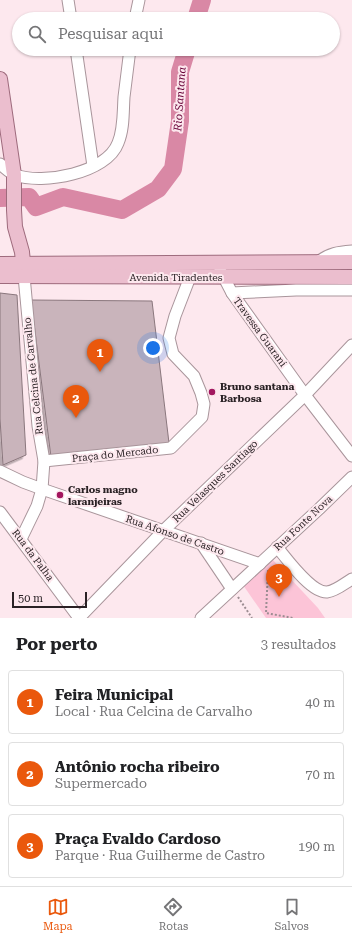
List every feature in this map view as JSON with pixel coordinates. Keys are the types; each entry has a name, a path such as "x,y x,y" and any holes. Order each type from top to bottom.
{"main road":[{"name":"Rua Celcina de Carvalho","path":"0,79 14,175 15,227 22,252 24,270"},
{"path":"0,264 24,270 217,262 352,262"},
{"name":"Avenida Tiradentes","path":"0,276 24,270 190,277 352,277"}],"street":[{"path":"68,0 70,12"},
{"path":"136,12 139,0"},
{"path":"77,56 93,166"},
{"path":"0,164 14,175 35,178 56,178 68,176 93,166 110,155 120,138 129,56"},
{"path":"318,262 333,253 352,251"},
{"name":"Travessa Guarani","path":"217,262 232,293 305,395 352,456"},
{"name":"Rua Celcina de Carvalho","path":"21,539 42,490 44,461 38,426 24,270"},
{"name":"Praça do Mercado","path":"44,461 171,448 202,417 204,404 194,376 173,354 169,338 175,316 190,277"},
{"path":"232,293 296,290 352,290"},
{"name":"Rua Velasques Santiago","path":"79,618 162,531 305,395 352,346"},
{"name":"Rua Afonso de Castro","path":"0,471 42,490 260,564"},
{"name":"Rua Fonte Nova","path":"201,618 352,477"},
{"name":"Rua da Palha","path":"0,512 79,618"},
{"path":"201,543 232,589"},
{"path":"277,547 309,584 318,590 327,592 338,588 352,578"}],"path":[{"path":"268,556 266,613 293,618"},
{"path":"232,589 252,618"}],"shaded area":[{"path":"272,559 318,608 325,618 266,618 243,585"}],"building":[{"path":"0,293 17,295 26,455 3,465 0,419"},
{"path":"31,300 152,301 169,443 51,457"}],"waterway":[{"name":"Rio Santana","path":"198,12 202,0"},
{"name":"Rio Santana","path":"0,198 29,197 36,207 63,197 122,210 158,189 173,169 180,121 180,72 185,56"}],"place":[{"name":"Feira Municipal","path":"100,372"},
{"name":"Bruno santana Barbosa","path":"212,392"},
{"name":"Antônio rocha ribeiro","path":"76,418"},
{"name":"Carlos magno laranjeiras","path":"60,495"},
{"name":"Praça Evaldo Cardoso","path":"279,597"}]}
